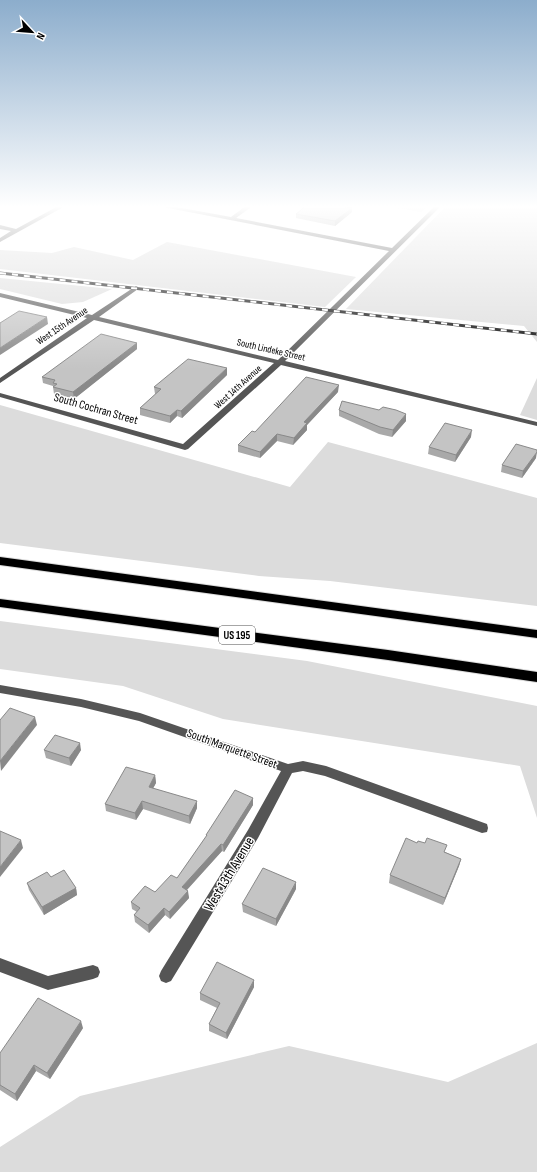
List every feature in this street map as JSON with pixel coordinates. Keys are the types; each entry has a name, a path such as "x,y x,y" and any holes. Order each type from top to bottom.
{"highway":[{"path":"0,561 452,621 537,634"},
{"name":"US 195","path":"0,603 380,654 473,669 537,677"},
{"path":"452,621 537,629"},
{"name":"US 195","path":"473,669 537,682"}],"street":[{"name":"West 14th Avenue","path":"186,447 279,363 384,260"},
{"name":"West 15th Avenue","path":"0,381 136,288"},
{"name":"South Lindeke Street","path":"0,295 537,424"},
{"name":"South Cochran Street","path":"0,395 186,447"},
{"name":"South Marquette Street","path":"0,689 81,703 140,717 288,769 303,766 326,771 482,828"},
{"name":"West 13th Avenue","path":"166,976 253,834 288,769"},
{"path":"0,965 48,983 93,972"}],"shaded area":[{"path":"0,260 263,260 356,277 325,307 0,269"},
{"path":"394,260 537,260 537,342 524,326 346,309"},
{"path":"0,278 112,289 83,302 62,304 0,289"},
{"path":"537,378 537,420 520,415"},
{"path":"0,405 290,487 328,442 537,498 537,606 330,581 259,576 0,543"},
{"path":"0,621 307,661 537,706 537,818 520,766 223,719 123,686 0,669"},
{"path":"537,1043 537,1172 0,1172 0,1147 80,1096 289,1046 448,1082"}],"building":[{"path":"19,311 47,317 0,348 0,323"},
{"path":"101,334 137,343 73,392 53,387 57,384 53,383 55,380 42,377"},
{"path":"188,359 227,368 181,411 177,410 170,416 140,408 161,389 154,387"},
{"path":"306,377 339,385 304,422 307,423 294,438 277,434 260,452 238,445 252,431 255,432"},
{"path":"342,401 379,410 383,407 406,414 393,430 380,427 339,410"},
{"path":"445,423 472,430 456,455 429,447"},
{"path":"516,444 537,450 523,471 502,465"},
{"path":"10,708 35,717 0,761 0,720"},
{"path":"55,735 80,743 69,758 44,750"},
{"path":"126,767 155,775 149,787 197,801 189,816 142,801 135,813 105,804"},
{"path":"235,790 253,798 223,845 221,844 182,887 188,891 169,912 164,908 148,925 134,915 140,908 131,902 145,886 155,892 171,875 177,878 207,835"},
{"path":"0,831 21,840 0,867"},
{"path":"406,838 417,843 418,841 425,843 427,838 447,845 444,852 461,859 445,898 390,875"},
{"path":"263,868 296,882 276,919 242,904"},
{"path":"64,870 76,888 42,907 27,883 47,872 51,877"},
{"path":"217,962 254,980 226,1033 209,1024 220,1003 200,993"},
{"path":"38,998 81,1021 47,1073 34,1065 15,1094 0,1085 0,1053"}],"railway":[{"path":"0,273 537,334"}]}
